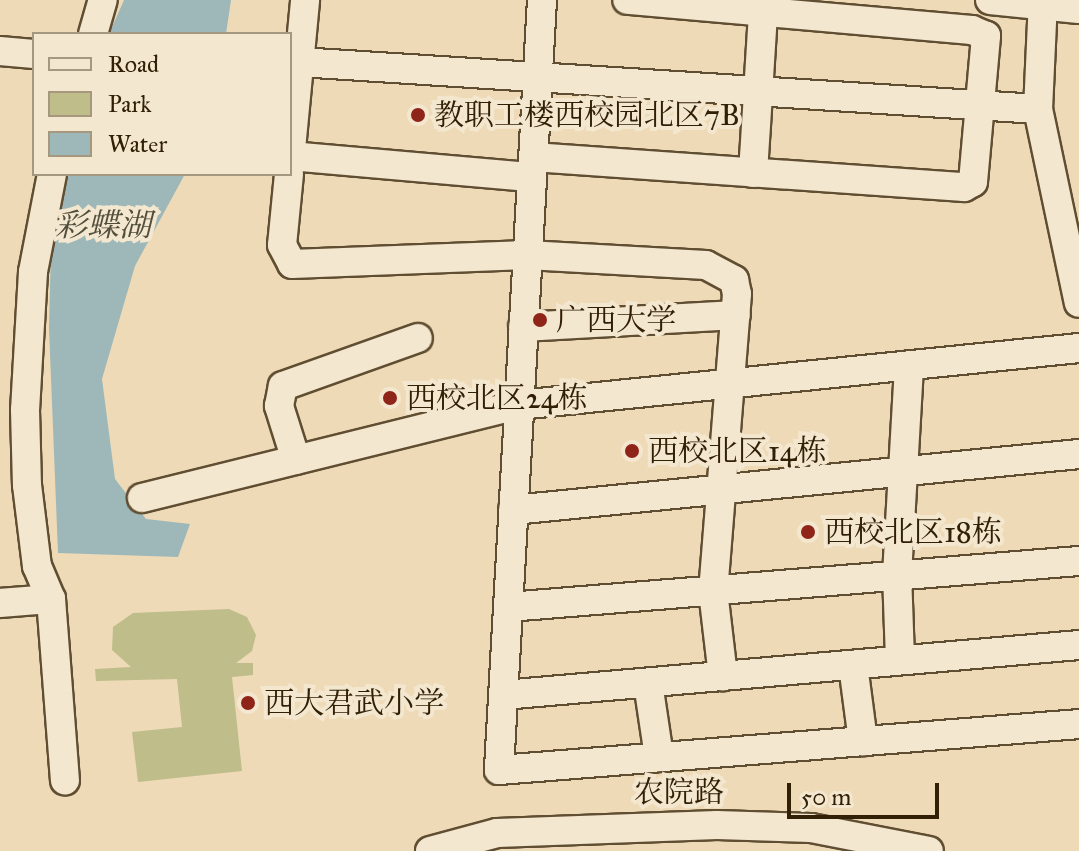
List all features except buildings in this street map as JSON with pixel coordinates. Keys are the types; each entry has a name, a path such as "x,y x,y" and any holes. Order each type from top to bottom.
{"street":[{"path":"94,32 103,0"},
{"path":"292,137 305,0"},
{"path":"542,0 499,770 1079,724"},
{"path":"292,158 753,173 964,187 976,172 986,36 763,6 627,0"},
{"path":"990,0 1042,2 1079,9"},
{"path":"1042,2 1038,109 1079,303"},
{"path":"753,173 763,6"},
{"path":"0,51 32,54"},
{"path":"299,62 1038,109"},
{"path":"52,176 33,272 25,410 37,566 51,599 65,780"},
{"path":"289,176 282,245 292,264 527,255 706,265 734,280 736,315 713,591 723,676"},
{"path":"523,327 736,315"},
{"path":"296,460 279,406 283,386 418,338"},
{"path":"142,498 519,405 1079,348"},
{"path":"900,659 897,575 900,473 909,365"},
{"path":"513,510 1079,454"},
{"path":"508,607 1079,561"},
{"path":"0,603 51,599"},
{"path":"503,695 1079,645"},
{"path":"853,665 863,741"},
{"path":"648,683 659,757"},
{"name":"农院路","path":"430,851 497,833 717,825 811,828 929,851"}],"green space":[{"path":"229,609 247,617 256,635 252,651 236,663 253,663 253,675 232,677 242,771 138,782 132,732 182,727 177,679 96,681 95,669 131,667 112,650 113,627 133,613"}],"water":[{"path":"124,0 231,0 226,32 110,32"},
{"name":"彩蝶湖","path":"63,176 184,176 135,266 102,379 115,479 146,519 190,524 178,557 58,553 49,328 51,246"}],"place":[{"name":"教职工楼西校园北区7B","path":"418,115"},
{"name":"广西大学","path":"540,320"},
{"name":"西校北区24栋","path":"390,398"},
{"name":"西校北区14栋","path":"632,451"},
{"name":"西校北区18栋","path":"808,532"},
{"name":"西大君武小学","path":"248,703"}]}
